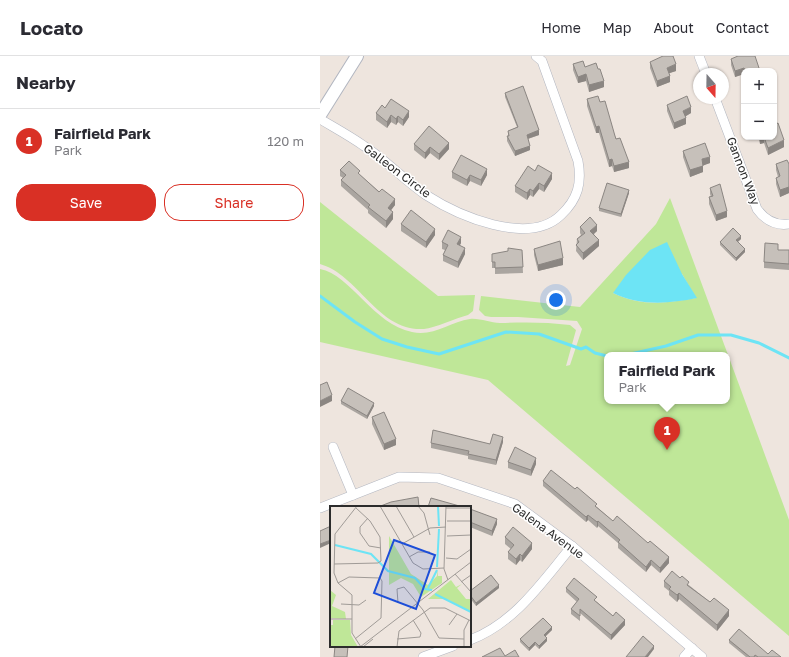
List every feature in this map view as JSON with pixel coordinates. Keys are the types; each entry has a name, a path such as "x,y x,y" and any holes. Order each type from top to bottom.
{"street":[{"path":"320,115 357,56"},
{"name":"Galleon Circle","path":"320,119 365,146 425,194 481,222 497,226 531,227 546,224 558,218 575,198 580,185 580,173 578,161 542,61 536,56"},
{"path":"699,56 704,68"},
{"name":"Gannon Way","path":"717,104 757,209 768,220 783,225 789,224"},
{"path":"333,447 353,495"},
{"name":"Galena Avenue","path":"320,508 399,477 438,478 515,504 572,546 702,657"},
{"path":"471,640 488,632 512,616 572,546"},
{"path":"423,657 450,647"},
{"path":"684,657 692,648"}],"green space":[{"path":"670,198 727,352 604,352 604,404 730,404 730,360 789,520 789,636 488,380 320,342 320,269 331,273 342,280 386,320 398,327 412,332 420,333 434,331 470,319 478,319 496,323 535,322 570,325 576,330 566,366 570,365 582,329 577,321 485,316 479,310 481,296 580,307 656,224","holes":["682,274 696,298 654,303 634,300 613,293"]},
{"path":"320,202 438,296 475,295 473,311 468,315 424,329 408,328 394,322 381,313 346,279 334,270 320,264"}],"water":[{"path":"667,242 682,274 697,298 675,302 654,303 633,300 613,293 626,275 650,250"}],"building":[{"path":"663,56 673,56 676,64 667,68 670,76 657,81 650,62"},
{"path":"738,56 755,56 759,68 741,68 735,71 731,59"},
{"path":"583,61 585,67 596,63 598,69 600,69 604,81 589,85 586,74 578,77 573,64"},
{"path":"523,86 539,130 527,135 530,146 515,151 507,136 509,136 508,131 518,127 505,93"},
{"path":"598,96 600,102 605,101 616,139 620,138 629,162 614,166 612,159 609,160 599,126 596,127 587,99"},
{"path":"687,96 691,107 683,111 686,118 674,123 667,105"},
{"path":"391,99 409,111 403,120 398,116 396,119 391,115 387,122 376,113 382,105 385,108"},
{"path":"777,124 784,140 768,148 765,140 777,140"},
{"path":"429,126 449,143 439,154 430,147 425,153 414,144"},
{"path":"705,143 710,157 702,159 703,166 690,170 683,151"},
{"path":"461,155 487,169 481,180 470,175 467,180 452,172"},
{"path":"787,160 789,164 789,187 780,190 776,178 780,176 776,164"},
{"path":"349,161 360,171 358,173 379,192 382,189 395,199 388,208 393,212 386,221 368,207 370,205 341,180 346,175 340,170"},
{"path":"538,165 552,173 544,186 539,183 533,191 530,189 527,193 515,186 528,166 535,171"},
{"path":"607,183 629,190 621,214 599,208"},
{"path":"720,184 727,211 716,215 709,197 713,196 710,188"},
{"path":"411,210 435,229 426,242 401,224"},
{"path":"590,217 597,225 590,231 599,240 583,253 576,245 579,242 577,239 585,233 580,227"},
{"path":"733,228 741,236 736,240 745,249 736,258 720,242"},
{"path":"448,230 461,237 457,244 465,248 458,262 443,255 448,245 442,242"},
{"path":"560,241 563,258 538,265 534,249"},
{"path":"765,243 778,244 778,250 789,250 789,264 764,262"},
{"path":"508,248 522,250 523,267 495,268 495,262 492,262 492,254 508,251"},
{"path":"327,382 332,395 320,401 320,385"},
{"path":"348,388 374,403 367,416 341,401"},
{"path":"384,412 396,439 384,444 372,417"},
{"path":"433,430 490,444 493,434 503,437 496,460 468,454 469,451 431,443"},
{"path":"515,447 536,458 531,470 508,462"},
{"path":"551,470 575,489 577,487 597,504 595,506 613,521 617,516 648,543 650,541 669,557 660,568 651,560 646,567 618,542 620,540 598,521 597,522 588,515 586,517 543,481"},
{"path":"418,497 419,506 381,506 391,502"},
{"path":"431,498 459,506 428,506"},
{"path":"471,509 497,519 492,531 471,522"},
{"path":"330,526 330,540 320,544 320,531"},
{"path":"513,527 532,543 522,556 520,554 516,559 508,552 514,545 505,537"},
{"path":"672,571 680,578 682,576 689,582 687,585 710,602 714,598 729,610 717,625 679,593 677,595 669,589 671,587 664,581"},
{"path":"491,575 499,585 476,603 471,596 471,590"},
{"path":"574,578 597,597 594,600 613,616 616,612 625,620 611,635 580,609 580,616 571,609 579,599 566,588"},
{"path":"543,618 552,627 544,635 547,638 539,646 535,642 529,648 520,639"},
{"path":"739,629 768,654 772,650 781,657 758,657 755,655 754,657 750,657 729,640"},
{"path":"643,636 654,646 645,657 626,657"},
{"path":"335,647 348,647 347,657 334,657"},
{"path":"500,648 505,656 515,650 519,657 482,657"}],"waterway":[{"path":"320,296 355,322 382,339 407,347 439,354 506,332 539,334 581,349 586,347 595,353 604,355"},
{"path":"639,352 666,346 698,335 731,335 759,343 789,358"}],"place":[{"name":"Fairfield Park","path":"667,450"}]}
